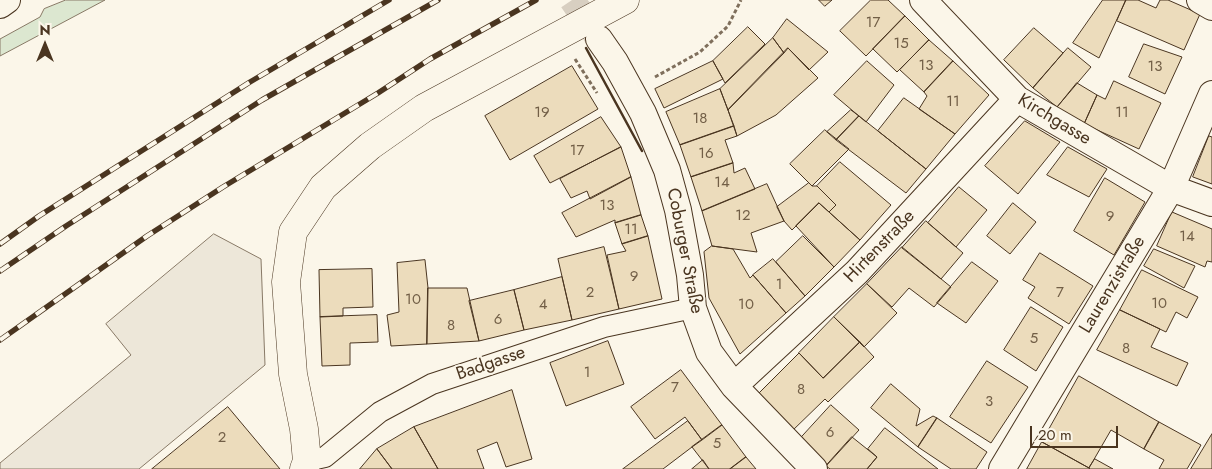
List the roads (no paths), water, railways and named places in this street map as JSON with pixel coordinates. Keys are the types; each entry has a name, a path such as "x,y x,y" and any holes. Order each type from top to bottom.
{"street":[{"path":"0,5 7,0"},
{"path":"306,465 304,429 292,374 286,282 293,232 323,187 370,146 424,108 625,0"},
{"name":"Kirchgasse","path":"923,0 1017,99 1171,188 1212,203"},
{"path":"1200,0 1212,7"},
{"name":"Coburger Straße","path":"599,39 616,62 643,113 667,170 690,275 693,308 709,352 734,386 814,469"},
{"name":"Laurenzistraße","path":"1002,469 1171,188 1212,94"},
{"name":"Hirtenstraße","path":"734,386 857,272 1017,99"},
{"name":"Badgasse","path":"306,465 325,457 380,412 432,384 604,326 693,308"}],"tunnel":[{"path":"572,0 598,38"}],"railway":[{"path":"0,244 39,216 250,82 389,0"},
{"path":"0,271 66,226 262,100 438,0"},
{"path":"0,340 147,236 223,187 378,93 430,59 536,0"}]}
